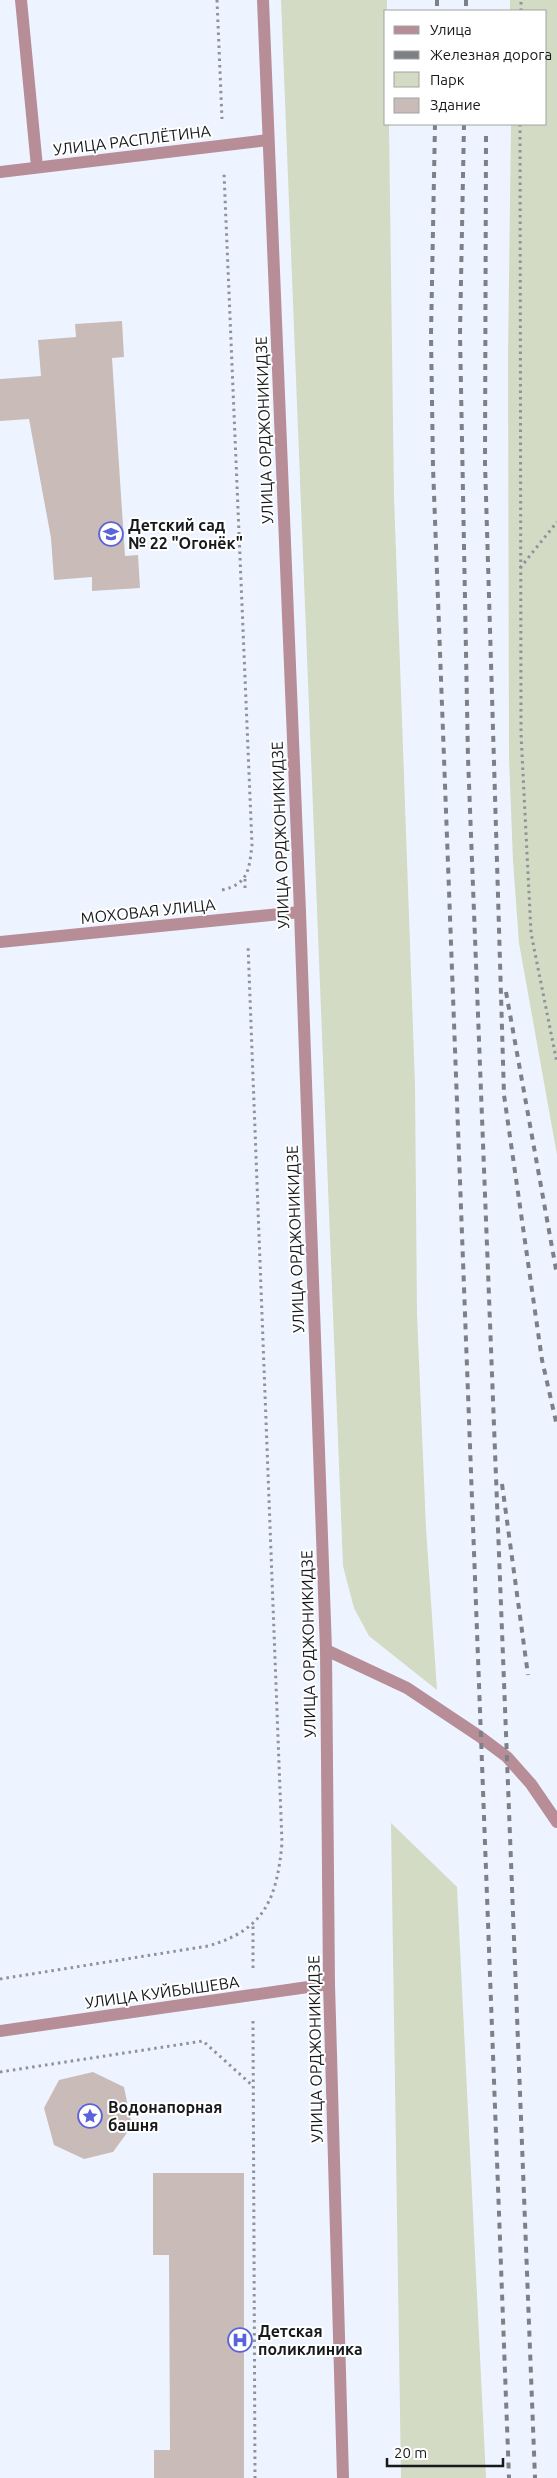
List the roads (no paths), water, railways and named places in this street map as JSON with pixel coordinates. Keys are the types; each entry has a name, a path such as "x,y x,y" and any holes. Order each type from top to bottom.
{"street":[{"path":"21,0 37,168"},
{"name":"УЛИЦА ОРДЖОНИКИДЗЕ","path":"263,0 300,912 326,1650 329,1984 343,2478"},
{"name":"УЛИЦА РАСПЛЁТИНА","path":"0,172 268,140"},
{"name":"МОХОВАЯ УЛИЦА","path":"0,942 300,912"},
{"path":"326,1650 407,1688 479,1736 513,1764 531,1784 557,1822"},
{"name":"УЛИЦА КУЙБЫШЕВА","path":"0,2031 329,1984"}],"railway":[{"path":"437,0 437,10"},
{"path":"466,0 466,10"},
{"path":"435,125 431,335 433,467 509,2478"},
{"path":"464,125 460,334 468,758 535,2478"},
{"path":"486,136 485,463 504,1095 542,1360 557,1426"},
{"path":"506,992 557,1275"},
{"path":"502,1484 528,1675"}],"place":[{"name":"Детский сад № 22 \"Огонёк\"","path":"111,534"},
{"name":"Водонапорная башня","path":"90,2116"},
{"name":"Детская поликлиника","path":"240,2340"}]}
